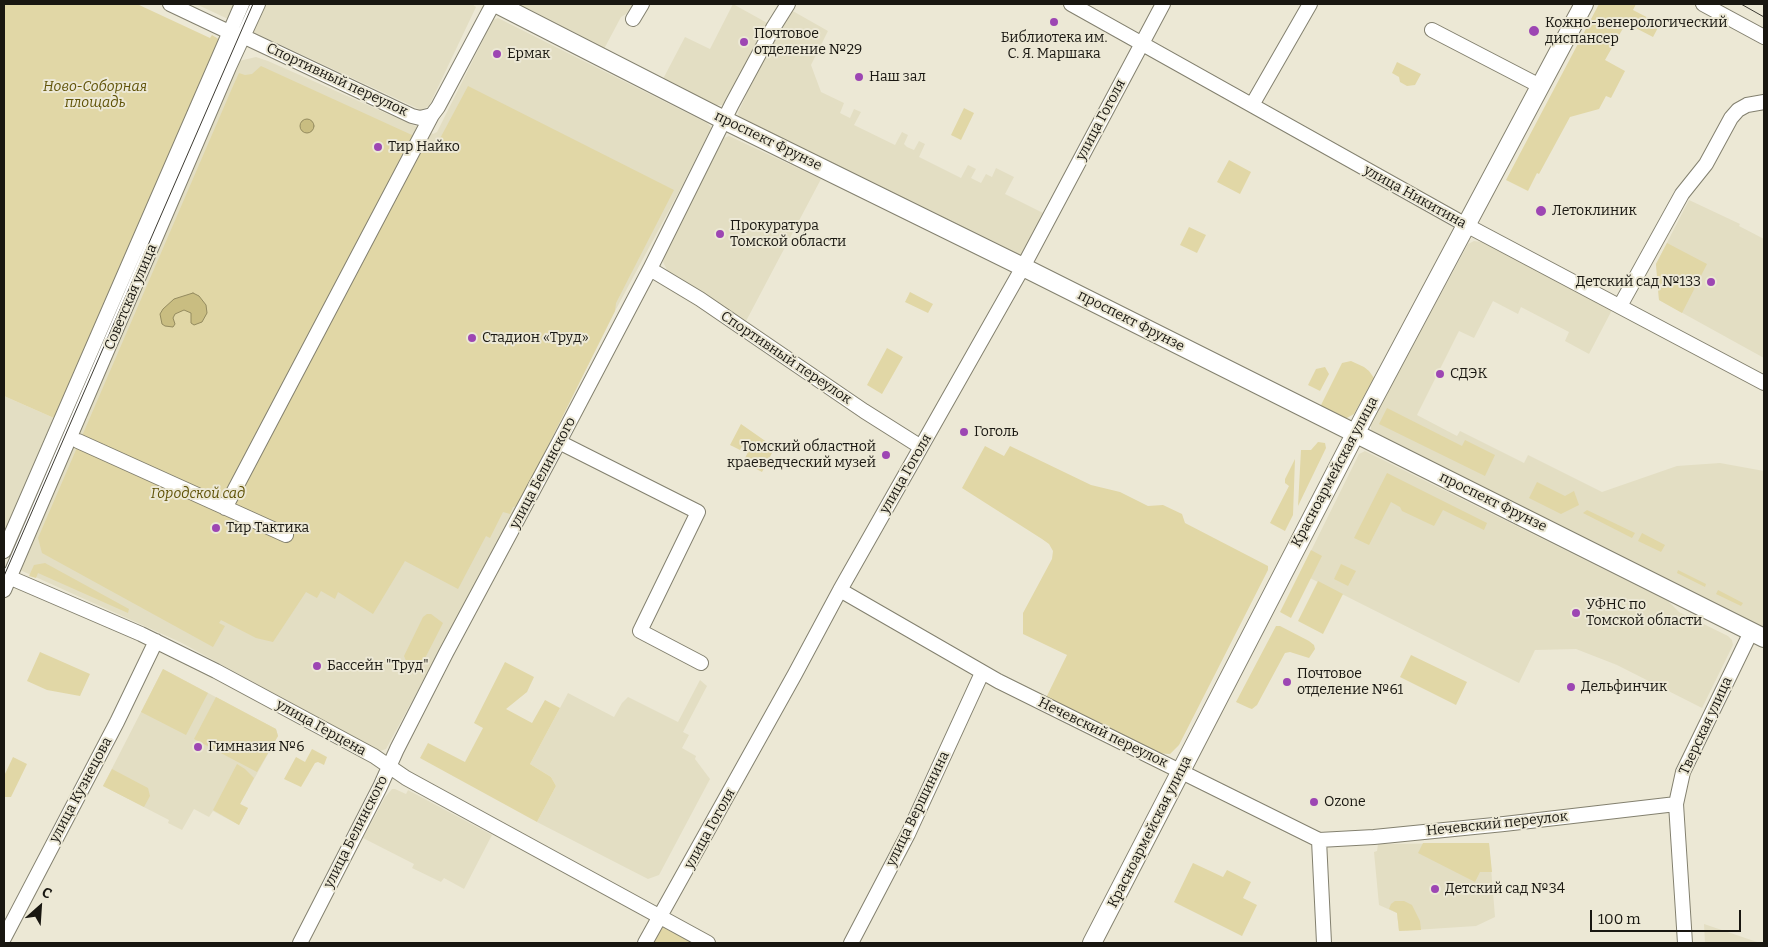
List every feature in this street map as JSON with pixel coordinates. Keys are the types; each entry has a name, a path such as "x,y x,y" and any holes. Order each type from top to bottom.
{"main road":[{"name":"проспект Фрунзе","path":"497,4 724,120 1023,267 1758,635"},
{"name":"Красноармейская улица","path":"1092,943 1355,434 1584,4"}],"street":[{"name":"Спортивный переулок","path":"170,4 412,116 420,118 432,115"},
{"name":"Советская улица","path":"6,581 236,34 242,4"},
{"name":"Советская улица","path":"4,551 236,34 258,4"},
{"path":"225,508 432,115 493,4"},
{"path":"632,19 642,4"},
{"name":"улица Белинского","path":"300,943 446,653 650,269 724,120 773,28 788,4"},
{"name":"улица Никитина","path":"1071,4 1466,225 1764,383"},
{"name":"улица Гоголя","path":"645,943 840,590 1023,267 1163,4"},
{"path":"1252,105 1310,4"},
{"path":"1703,4 1764,37"},
{"path":"1432,30 1540,86"},
{"path":"1620,306 1682,194 1706,164 1731,118 1738,110 1747,105 1764,102"},
{"name":"Спортивный переулок","path":"650,269 700,299 864,411 921,447"},
{"path":"78,441 286,535"},
{"path":"559,442 698,512 640,631 701,662"},
{"name":"улица Герцена","path":"6,581 156,641 258,692 374,756 406,778 708,943"},
{"name":"Нечевский переулок","path":"840,590 982,673 1319,840 1374,837 1504,824 1676,804"},
{"name":"Тверская улица","path":"1685,943 1676,804 1683,772 1758,635"},
{"name":"улица Кузнецова","path":"4,938 117,722 156,641"},
{"name":"улица Вершинина","path":"851,943 908,834 982,673"},
{"path":"1319,840 1324,943"}],"shaded area":[{"path":"196,4 239,4 228,19"},
{"path":"260,4 472,4 476,7 429,106 421,110 251,31"},
{"path":"516,4 633,4 626,14 621,17 604,49"},
{"path":"733,4 769,24 728,100 723,105 716,105 663,79 685,37 710,49"},
{"path":"791,10 828,31 811,65 821,92 844,103 840,113 850,118 854,109 861,112 854,125 895,145 902,132 908,135 904,144 907,147 914,150 919,141 925,144 919,157 961,178 968,165 976,169 971,178 981,183 986,174 992,177 996,168 1014,177 1005,194 1045,214 1022,256 739,117 738,113 747,93 778,30"},
{"path":"498,18 707,123 711,129 615,311 518,506 386,749 380,751 180,642 20,570 230,83 228,79 239,61 256,57 268,61 433,134 437,132 493,20"},
{"path":"307,119 312,121 314,126 312,131 307,133 302,131 300,126 302,121"},
{"path":"729,136 821,179 745,323 668,272 663,262 666,250 724,138"},
{"name":"Детский сад №133","path":"1689,200 1740,224 1739,226 1764,239 1764,358 1659,300 1656,264"},
{"path":"1474,241 1482,242 1612,310 1589,354 1565,341 1569,332 1521,307 1518,314 1493,301 1474,338 1459,331 1417,415 1457,436 1460,431 1524,463 1528,455 1602,492 1677,466 1720,463 1764,471 1764,629 1374,434 1371,430 1371,423 1468,244"},
{"path":"193,293 199,296 206,305 207,313 202,322 194,325 191,323 191,313 184,310 175,314 173,318 175,324 173,327 162,324 160,314 163,309 174,299"},
{"path":"4,396 54,418 4,535"},
{"path":"1365,451 1668,601 1679,612 1728,636 1732,640 1733,645 1702,708 1617,665 1576,649 1535,650 1519,683 1300,573 1359,454"},
{"name":"Гимназия №6","path":"163,669 276,729 278,736 240,804 248,808 239,825 213,811 209,817 194,809 182,830 168,823 169,820 103,786"},
{"path":"700,680 707,686 683,732 689,735 682,748 696,756 695,759 710,779 659,875 648,879 537,822 556,786 551,777 530,764 568,693 614,717 628,697 678,722"},
{"path":"392,789 406,794 408,790 492,835 464,889 444,878 441,882 412,868 414,864 363,838 385,797"},
{"name":"Детский сад №34","path":"1489,843 1495,917 1476,926 1399,931 1397,913 1379,905 1374,852 1377,851 1378,844"},
{"path":"1704,924 1760,943 1705,943"}],"green space":[{"name":"Ново-Соборная площадь","path":"4,4 137,4 210,38 212,35 220,40 54,418 4,396"},
{"path":"1599,4 1636,4 1633,10 1660,24 1653,37 1626,23 1605,60 1625,71 1611,98 1606,96 1599,109 1570,117 1528,191 1506,180"},
{"path":"1397,62 1421,74 1415,85 1407,86 1400,82 1399,77 1392,73"},
{"name":"Городской сад","path":"261,66 436,146 468,86 674,190 616,303 615,311 518,506 513,507 510,514 503,512 490,538 486,536 458,589 405,561 373,614 338,592 335,599 321,591 317,598 306,592 273,642 256,638 221,620 219,623 225,626 213,647 42,553 38,538 239,73 245,75 252,74"},
{"path":"964,108 974,113 961,140 951,135"},
{"path":"1229,160 1251,172 1240,194 1217,182"},
{"path":"1189,227 1206,235 1197,253 1180,245"},
{"path":"1667,243 1707,264 1682,313 1659,300 1656,264"},
{"path":"910,292 933,304 928,313 905,302"},
{"path":"887,348 903,357 882,394 867,385"},
{"path":"1351,361 1364,367 1374,378 1354,414 1345,419 1320,407 1342,363"},
{"path":"1325,367 1329,374 1320,391 1308,385 1316,369"},
{"path":"1387,408 1462,446 1465,440 1495,455 1485,476 1379,424"},
{"path":"741,424 771,445 773,451 762,472 743,462 749,450 742,446 740,450 730,445"},
{"path":"1318,442 1325,443 1326,448 1298,506 1301,450 1311,450"},
{"path":"985,446 1004,456 1010,446 1091,485 1120,492 1148,506 1163,505 1182,514 1185,523 1268,566 1268,570 1179,745 1170,754 1154,753 1045,700 1067,655 1023,634 1023,613 1052,559 1053,551 1049,544 1042,539 962,488"},
{"path":"1295,459 1293,515 1285,531 1270,523 1289,486 1285,483 1285,479"},
{"path":"1387,473 1487,523 1484,530 1443,510 1434,526 1402,511 1400,507 1391,502 1369,545 1354,538"},
{"path":"1537,482 1565,496 1574,491 1579,505 1561,514 1529,498"},
{"path":"1587,510 1635,533 1632,538 1583,513"},
{"path":"1642,533 1665,545 1661,552 1638,541"},
{"path":"1311,550 1322,556 1291,618 1280,612"},
{"path":"45,563 129,609 128,613 38,573 36,578 29,576 34,565"},
{"path":"1341,564 1356,571 1348,586 1334,579"},
{"path":"1678,570 1706,584 1705,587 1677,573"},
{"path":"1318,581 1343,594 1323,634 1298,621"},
{"path":"1718,590 1743,603 1741,606 1716,594"},
{"path":"431,614 443,623 420,668 407,663 404,656 423,617"},
{"path":"1276,626 1280,626 1309,641 1314,645 1315,649 1309,658 1290,652 1285,653 1257,705 1252,709 1236,702"},
{"path":"40,652 90,674 80,696 47,690 27,681"},
{"path":"1411,655 1467,682 1456,705 1400,677"},
{"path":"505,662 534,677 527,692 506,709 532,723 545,700 560,708 530,764 551,777 556,786 537,822 420,758 428,743 465,762 483,728 474,723"},
{"path":"163,669 208,693 186,735 141,712"},
{"path":"216,697 276,729 278,736 257,772 194,739"},
{"path":"312,749 327,757 324,765 318,762 315,763 301,787 284,779 296,757 305,762"},
{"path":"13,757 27,764 11,797 4,797 4,776"},
{"path":"237,764 254,778 240,804 248,808 239,825 213,810"},
{"path":"112,769 148,788 150,796 144,807 103,786"},
{"path":"1423,843 1489,843 1492,872 1480,872 1475,882 1418,853"},
{"path":"1193,863 1223,877 1227,870 1251,882 1243,898 1257,905 1242,936 1174,902"},
{"path":"1395,901 1404,901 1412,905 1420,921 1421,930 1399,931 1397,913 1389,909"},
{"path":"661,927 664,928 693,943 649,943"}],"tram line":[{"path":"4,576 253,4"},
{"path":"1741,4 1764,17"}],"place":[{"name":"Библиотека им. С. Я. Маршака","path":"1054,22"},
{"name":"Кожно-венерологический диспансер","path":"1534,31"},
{"name":"Почтовое отделение №29","path":"744,42"},
{"name":"Ермак","path":"497,54"},
{"name":"Наш зал","path":"859,77"},
{"name":"Тир Найко","path":"378,147"},
{"name":"Летоклиник","path":"1541,211"},
{"name":"Прокуратура Томской области","path":"720,234"},
{"name":"Детский сад №133","path":"1711,282"},
{"name":"Стадион «Труд»","path":"472,338"},
{"name":"СДЭК","path":"1440,374"},
{"name":"Гоголь","path":"964,432"},
{"name":"Томский областной краеведческий музей","path":"886,455"},
{"name":"Тир Тактика","path":"216,528"},
{"name":"УФНС по Томской области","path":"1576,613"},
{"name":"Бассейн \"Труд\"","path":"317,666"},
{"name":"Почтовое отделение №61","path":"1287,682"},
{"name":"Дельфинчик","path":"1571,687"},
{"name":"Гимназия №6","path":"198,747"},
{"name":"Ozone","path":"1314,802"},
{"name":"Детский сад №34","path":"1435,889"}]}
